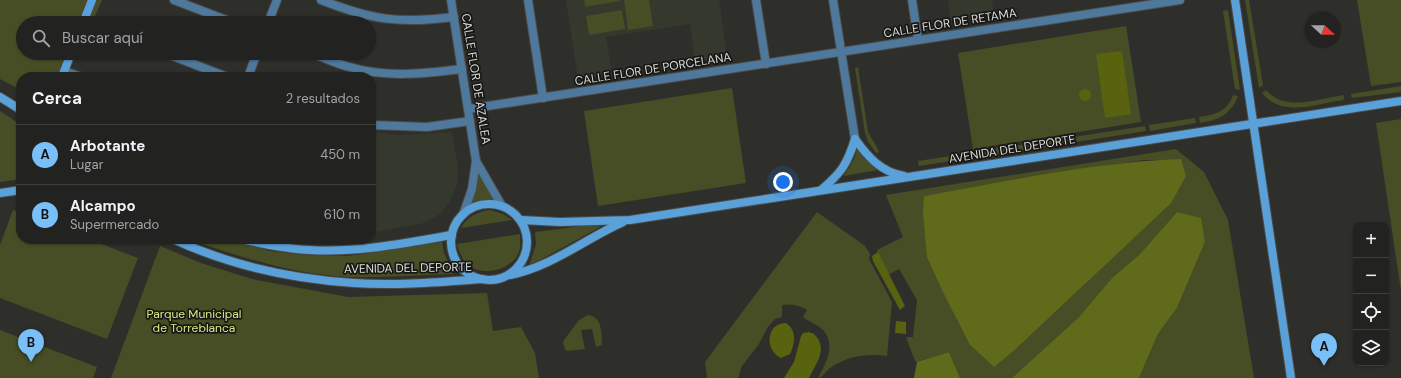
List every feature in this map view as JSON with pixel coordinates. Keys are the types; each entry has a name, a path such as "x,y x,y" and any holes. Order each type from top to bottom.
{"street":[{"path":"87,16 92,0"},
{"path":"174,0 216,16"},
{"path":"271,16 277,0"},
{"path":"321,0 366,16"},
{"name":"CALLE FLOR DE AZALEA","path":"451,0 476,161"},
{"path":"528,0 543,98"},
{"path":"756,0 766,64"},
{"path":"820,191 839,175 850,156 855,139 834,0"},
{"path":"912,0 918,40"},
{"name":"CALLE FLOR DE RETAMA","path":"842,52 1159,2 1180,0"},
{"path":"1235,0 1291,378"},
{"path":"376,18 396,21 424,21 454,16"},
{"name":"CALLE FLOR DE PORCELANA","path":"468,109 842,52"},
{"path":"64,72 68,60"},
{"path":"183,60 214,72"},
{"path":"250,72 254,60"},
{"path":"330,60 346,66 388,74 425,74 462,69"},
{"path":"0,97 16,107"},
{"name":"AVENIDA DEL DEPORTE","path":"521,220 560,222 627,220 1401,101"},
{"path":"376,125 427,127 470,121"},
{"path":"855,139 869,158 892,174 912,177"},
{"path":"476,161 502,206"},
{"path":"463,215 472,189 476,161"},
{"path":"0,193 16,192"},
{"path":"492,204 502,206 511,210 525,226 527,234 526,253 516,269 505,276 494,280 482,279 471,275 462,268 453,253 452,235 456,224 471,208 492,204"},
{"name":"AVENIDA DEL DEPORTE","path":"505,276 528,272 600,232 627,220"},
{"name":"AVENIDA DEL DEPORTE","path":"261,244 309,250 347,250 385,247 452,235"},
{"name":"AVENIDA DEL DEPORTE","path":"186,244 234,262 290,275 354,283 440,282 482,279"}],"shaded area":[{"path":"566,0 719,0 727,56 695,61 690,24 606,37 612,74 578,79"},
{"path":"948,0 992,0 994,15 951,22"},
{"path":"1122,51 1131,114 1105,118 1096,54"},
{"path":"1085,89 1089,91 1091,95 1089,99 1085,101 1081,99 1079,95 1081,91"},
{"path":"452,132 458,168 457,185 450,201 440,214 424,223 376,232 376,133 399,135"},
{"path":"1181,159 1186,176 1171,203 1017,348 994,367 970,345 927,257 923,213 924,196 1084,168"},
{"path":"1177,212 1201,218 1205,242 1177,308 1158,334 1139,378 1012,378 1079,317 1112,278 1140,254"},
{"path":"878,252 905,306 900,310 873,261 872,256"},
{"path":"896,321 906,322 906,334 895,333"},
{"path":"786,323 792,329 794,342 790,354 781,358 772,349 770,338 774,327 779,324"},
{"path":"809,332 814,334 818,340 821,345 821,351 818,361 809,378 784,378 794,362 801,336 803,333"},
{"path":"949,352 960,378 914,378 917,362"}],"green space":[{"path":"0,0 87,0 81,16 16,16 16,60 63,60 59,72 16,72 16,87 0,79"},
{"path":"96,0 102,0 95,16 90,16"},
{"path":"584,0 620,0 620,1 585,7"},
{"path":"624,0 649,0 653,26 628,30"},
{"path":"1245,0 1249,0 1263,85 1259,88"},
{"path":"1357,0 1401,0 1401,82 1371,86"},
{"path":"622,10 625,29 589,35 586,16"},
{"path":"1228,10 1240,90 1235,89 1223,11"},
{"path":"1126,26 1141,122 973,149 958,53"},
{"path":"858,67 868,132 879,151 877,154 868,142 865,133 855,68"},
{"path":"1401,86 1401,92 1352,98 1351,94"},
{"path":"732,88 746,183 598,206 584,111"},
{"path":"1266,90 1274,97 1283,101 1292,102 1313,101 1344,95 1344,98 1343,100 1311,106 1289,107 1270,101 1262,93"},
{"path":"1233,95 1238,96 1232,108 1228,112 1213,120 1200,123 1199,117 1220,111 1228,105"},
{"path":"0,111 16,122 16,180 0,182"},
{"path":"1195,118 1196,123 1150,131 1149,125"},
{"path":"1401,119 1401,291 1376,123"},
{"path":"1145,126 1146,131 969,159 968,153"},
{"path":"857,148 864,158 878,170 844,176 854,159"},
{"path":"1176,149 1204,172 1228,220 1254,378 1139,378 1158,334 1177,308 1205,242 1200,218 1177,212 1140,254 1112,278 1079,317 1012,378 960,378 949,352 917,362 915,361 906,337 913,337 917,300 899,269 888,275 880,260 877,250 903,237 886,195","holes":["1144,160 1181,160 1084,285 1017,348 993,366 970,345 924,196 1062,172"]},
{"path":"964,154 964,159 919,166 918,161"},
{"path":"478,173 494,200 482,200 471,203"},
{"path":"13,210 16,211 16,244 101,244 138,258 107,339 0,298 0,245"},
{"path":"490,210 503,214 512,220 461,228 473,215"},
{"path":"817,212 865,246 870,254 869,259 892,302 887,356 865,355 850,358 836,364 818,378 829,354 829,341 820,327 803,317 807,310 795,305 782,305 782,317 775,319 767,328 759,344 742,366 738,378 707,378 705,362"},
{"path":"598,224 600,227 529,266 536,244 535,232"},
{"path":"520,234 520,250 515,258 504,267 496,270 481,271 468,265 462,258 457,244"},
{"path":"442,242 444,253 454,274 374,277 327,275 266,264 203,244 243,244 270,251 309,255 348,256"},
{"name":"Parque Municipal de Torreblanca","path":"160,246 201,263 252,279 348,297 487,293 493,331 521,327 535,353 539,378 111,378"},
{"path":"588,315 593,316 599,322 602,345 596,347 592,329 581,330 585,349 566,351 563,343 564,340 579,320"},
{"path":"0,330 97,367 93,378 0,378"}],"place":[{"name":"Alcampo","path":"31,362"},
{"name":"Arbotante","path":"1324,366"}]}
